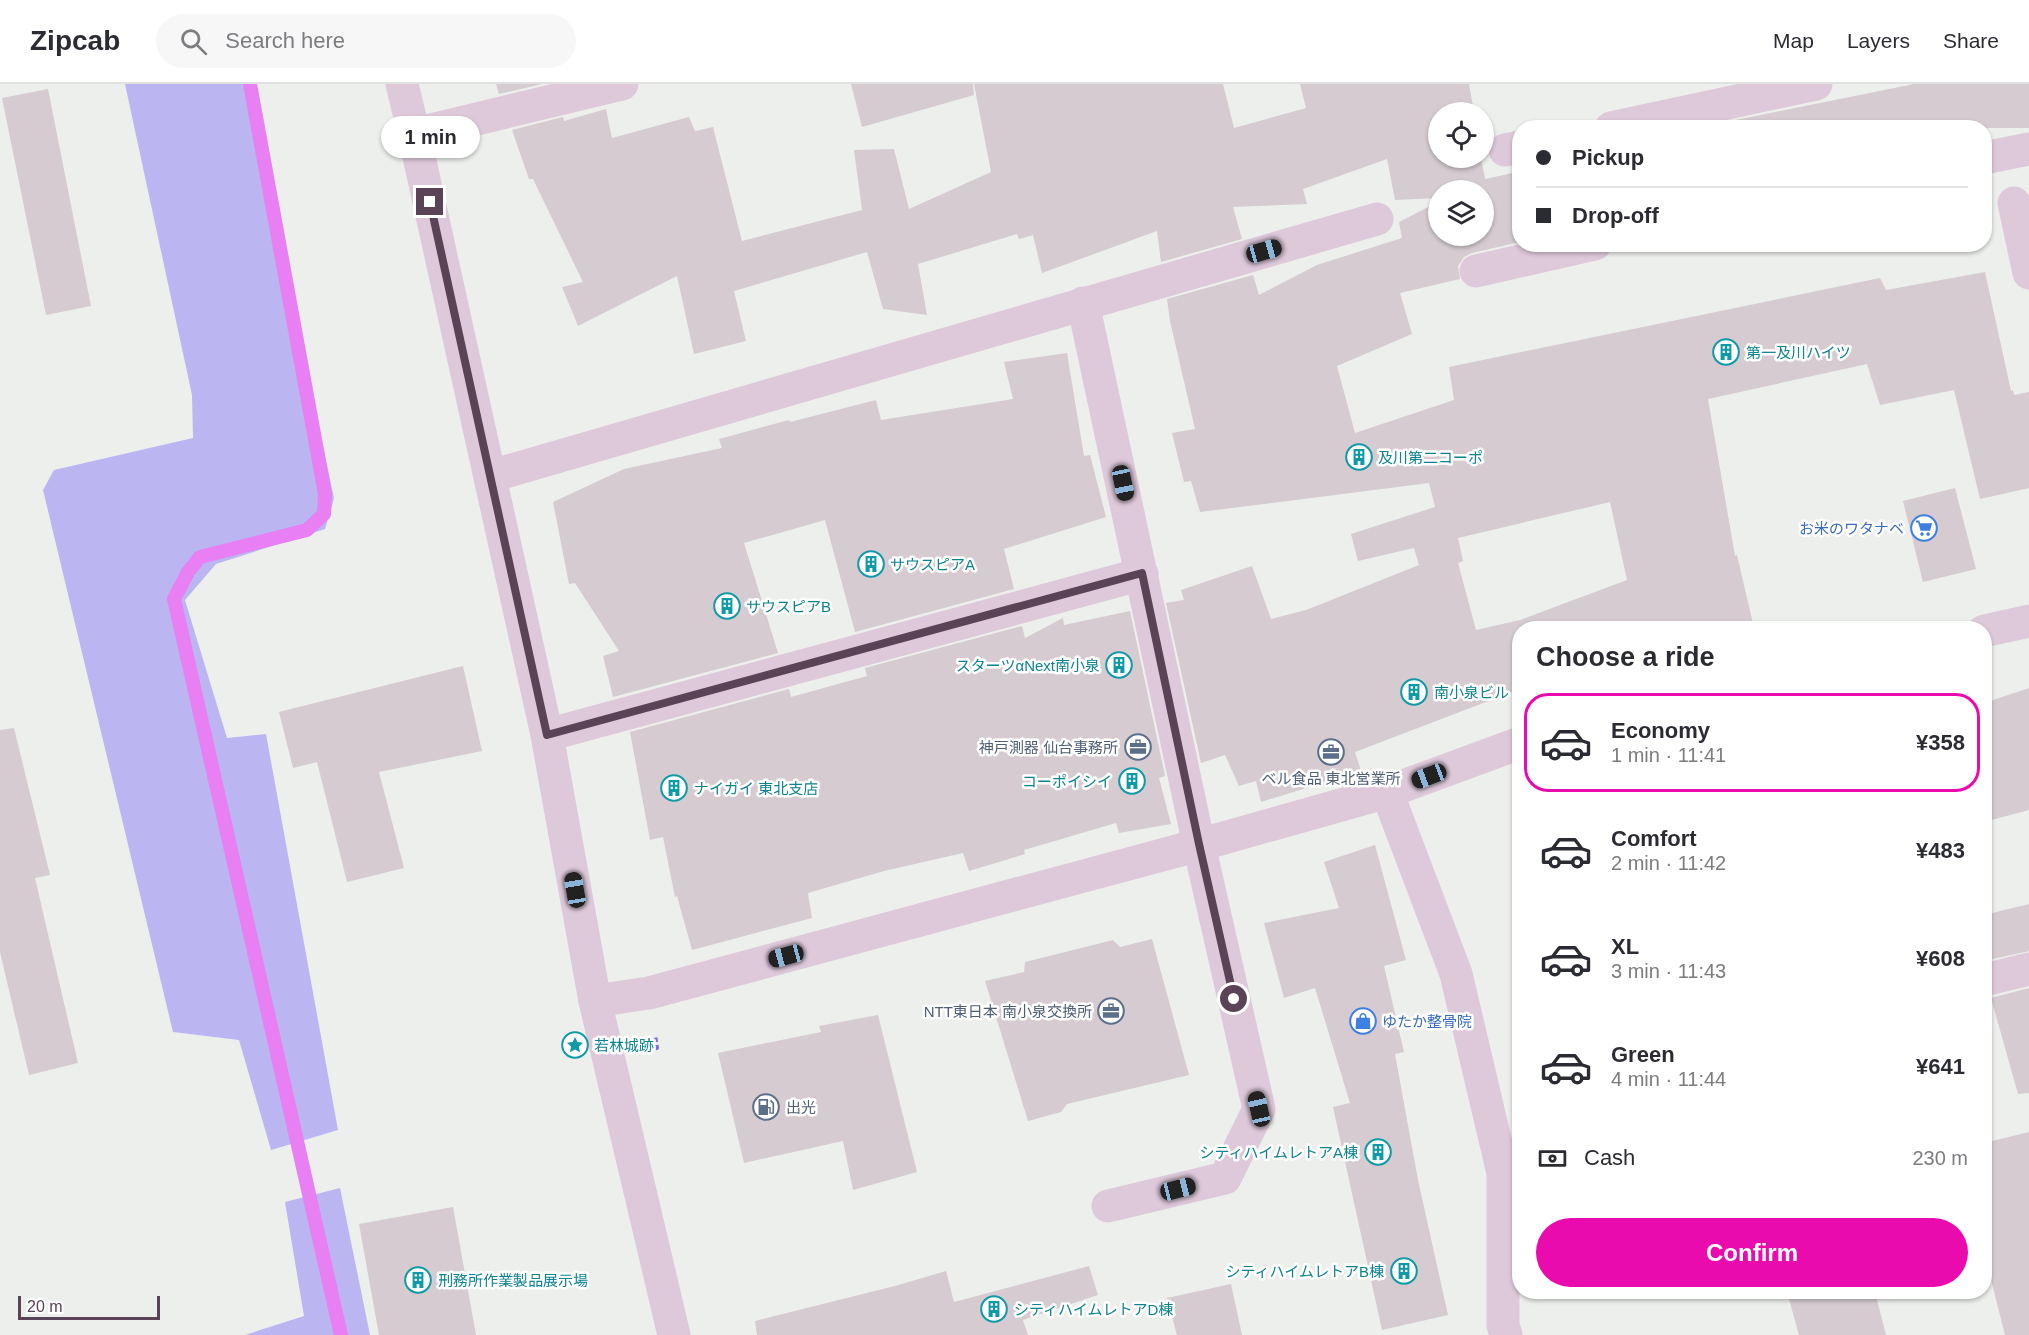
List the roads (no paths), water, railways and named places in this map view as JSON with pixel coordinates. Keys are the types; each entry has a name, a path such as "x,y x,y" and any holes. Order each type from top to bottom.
{"street":[{"path":"402,84 547,735 595,1001 674,1335"},
{"path":"414,134 622,84"},
{"path":"1648,120 1816,84"},
{"path":"1992,157 2029,149"},
{"path":"2014,203 2029,273"},
{"path":"491,476 1377,219"},
{"path":"1476,271 1560,252"},
{"path":"1083,303 1199,844 1259,1109 1225,1178 1108,1206"},
{"path":"547,735 1142,573"},
{"path":"1992,629 2029,621"},
{"path":"595,1001 649,993 1387,792 1512,745"},
{"path":"1387,792 1456,974 1511,1172 1495,1332"},
{"path":"1992,978 2029,969"}],"waterway":[{"path":"250,84 325,494 324,514 307,530 200,557 188,572 174,599 341,1335"}],"place":[{"name":"第一及川ハイツ","path":"1726,352"},
{"name":"及川第二コーポ","path":"1359,457"},
{"name":"お米のワタナベ","path":"1924,528"},
{"name":"サウスピアA","path":"871,564"},
{"name":"サウスピアB","path":"727,606"},
{"name":"スターツαNext南小泉","path":"1119,665"},
{"name":"南小泉ビル","path":"1414,692"},
{"name":"神戸測器 仙台事務所","path":"1138,747"},
{"name":"ベル食品 東北営業所","path":"1331,752"},
{"name":"コーポイシイ","path":"1132,781"},
{"name":"ナイガイ 東北支店","path":"674,788"},
{"name":"NTT東日本 南小泉交換所","path":"1111,1011"},
{"name":"ゆたか整骨院","path":"1363,1021"},
{"name":"若林城跡","path":"575,1045"},
{"name":"出光","path":"766,1107"},
{"name":"シティハイムレトアA棟","path":"1378,1152"},
{"name":"シティハイムレトアB棟","path":"1404,1271"},
{"name":"刑務所作業製品展示場","path":"418,1280"},
{"name":"シティハイムレトアD棟","path":"994,1309"}]}
